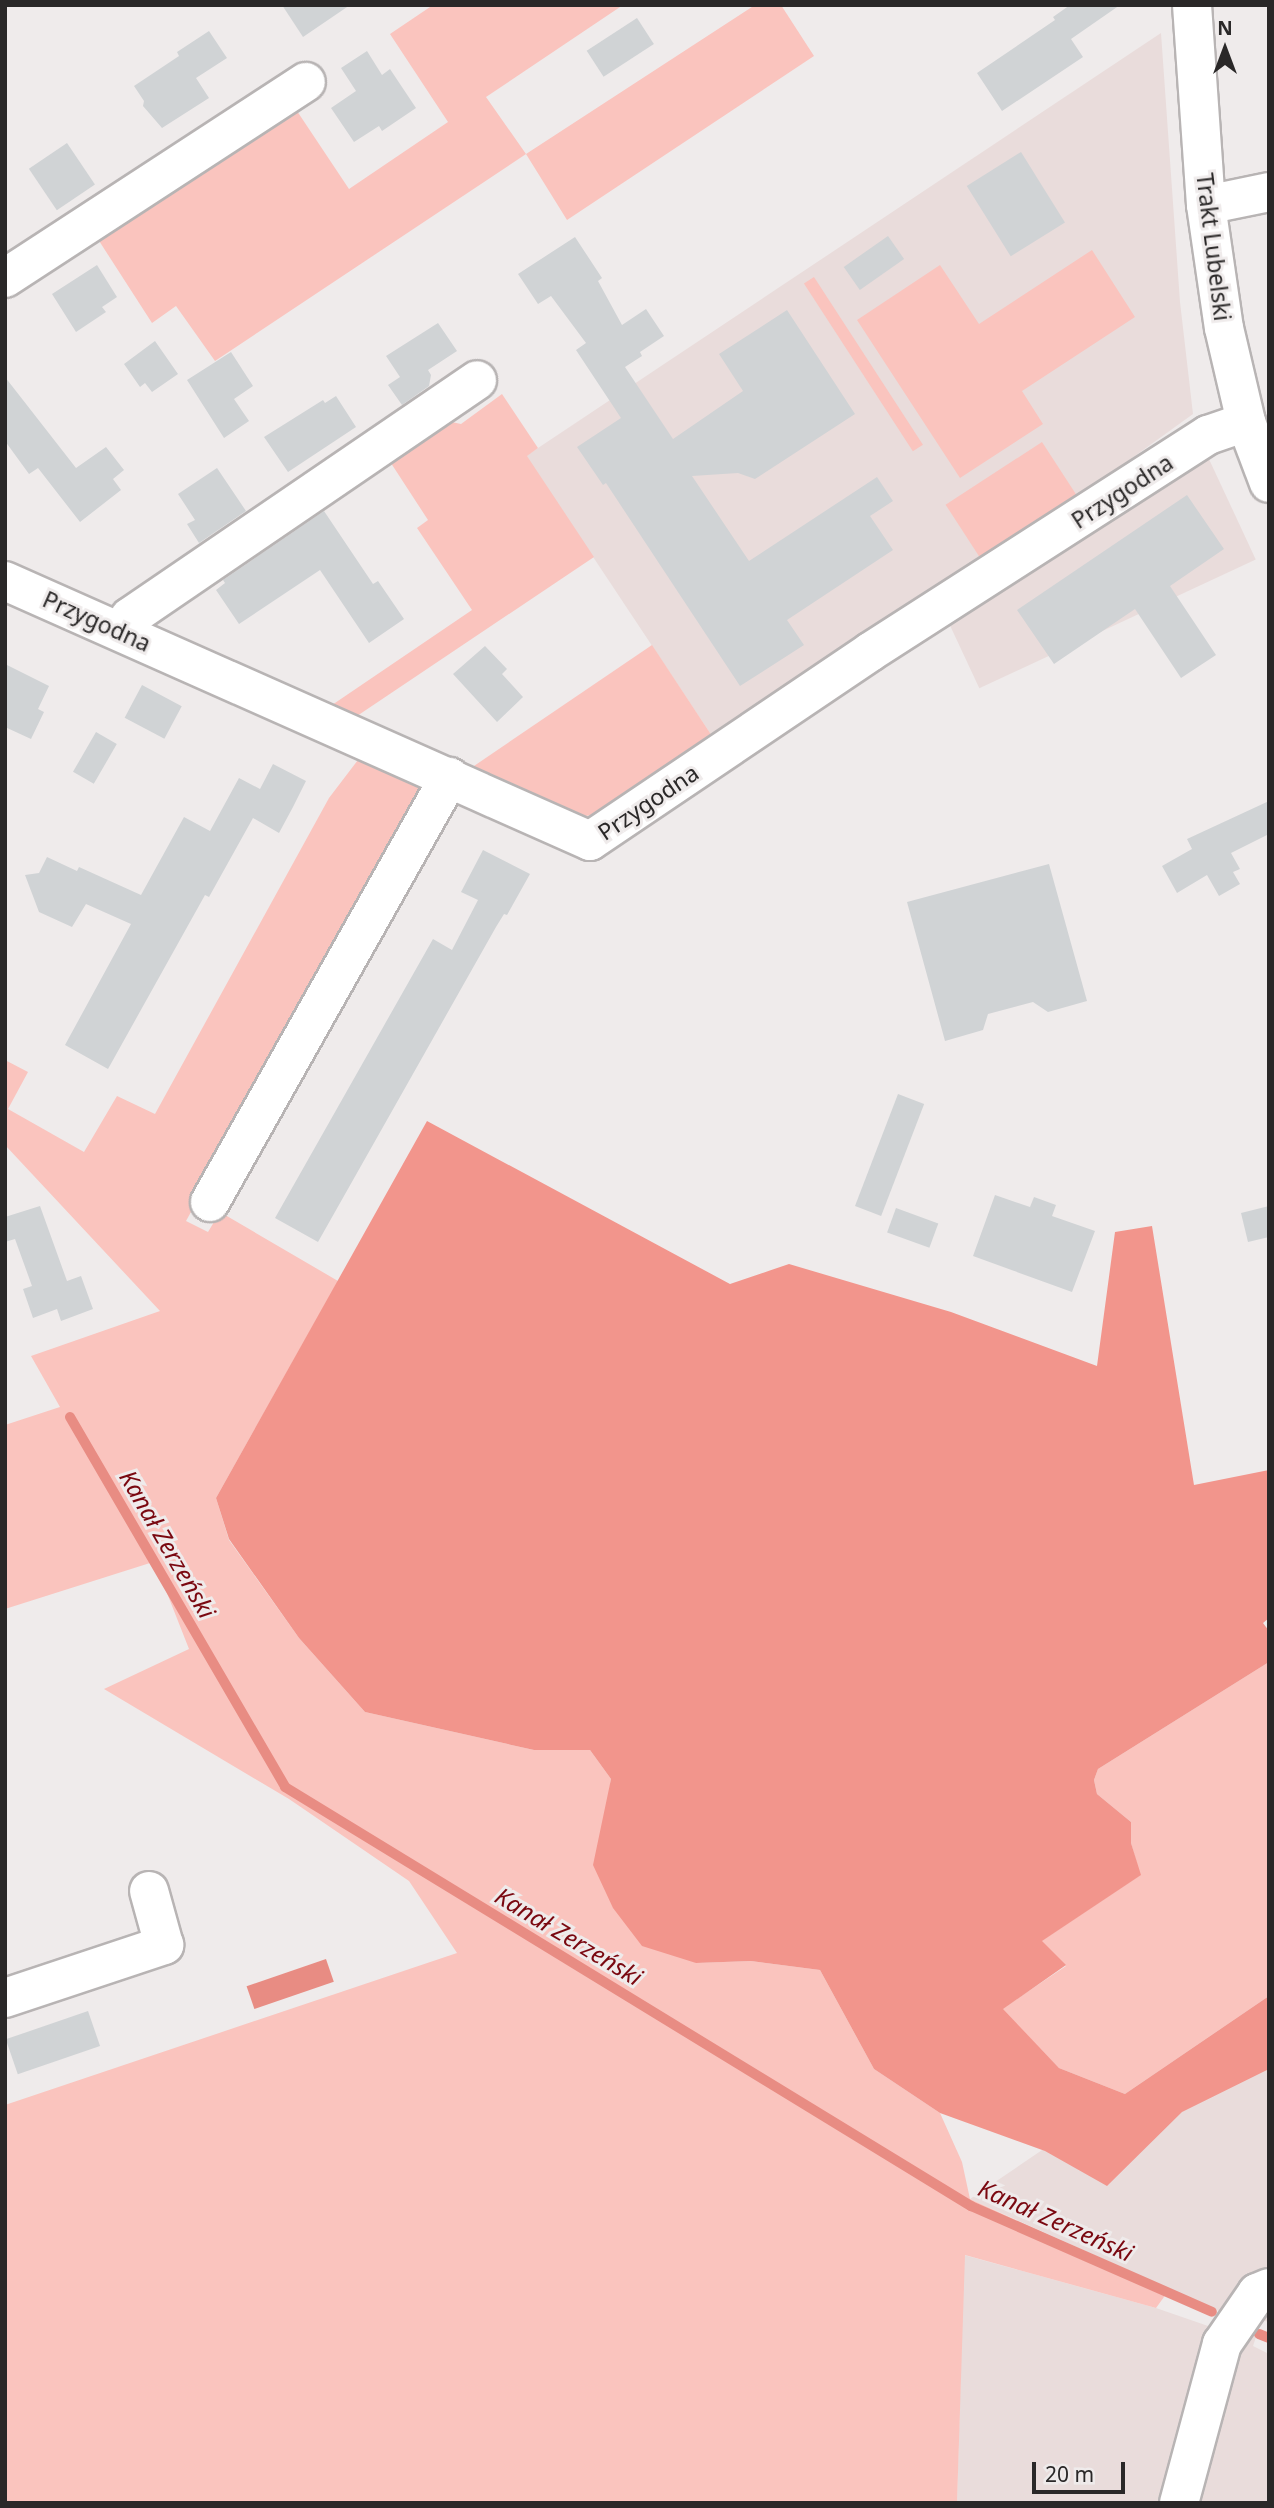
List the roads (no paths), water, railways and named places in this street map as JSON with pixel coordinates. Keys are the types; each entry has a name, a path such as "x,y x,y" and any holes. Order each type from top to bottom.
{"street":[{"name":"Trakt Lubelski","path":"1192,5 1206,205 1224,328 1246,422 1269,483"},
{"path":"5,278 306,82"},
{"path":"1206,205 1269,192"},
{"path":"120,631 130,617 477,380"},
{"name":"Przygodna","path":"5,581 590,841 870,652 1197,442 1208,435 1246,422"},
{"path":"210,1202 449,777"},
{"path":"5,1998 164,1945 149,1891"},
{"path":"1179,2503 1222,2344 1257,2293 1269,2288"}],"waterway":[{"name":"Kanał Zerzeński","path":"70,1417 285,1787 971,2206 1212,2312"},
{"name":"Kanał Zerzeński","path":"1259,2334 1269,2338"}]}
